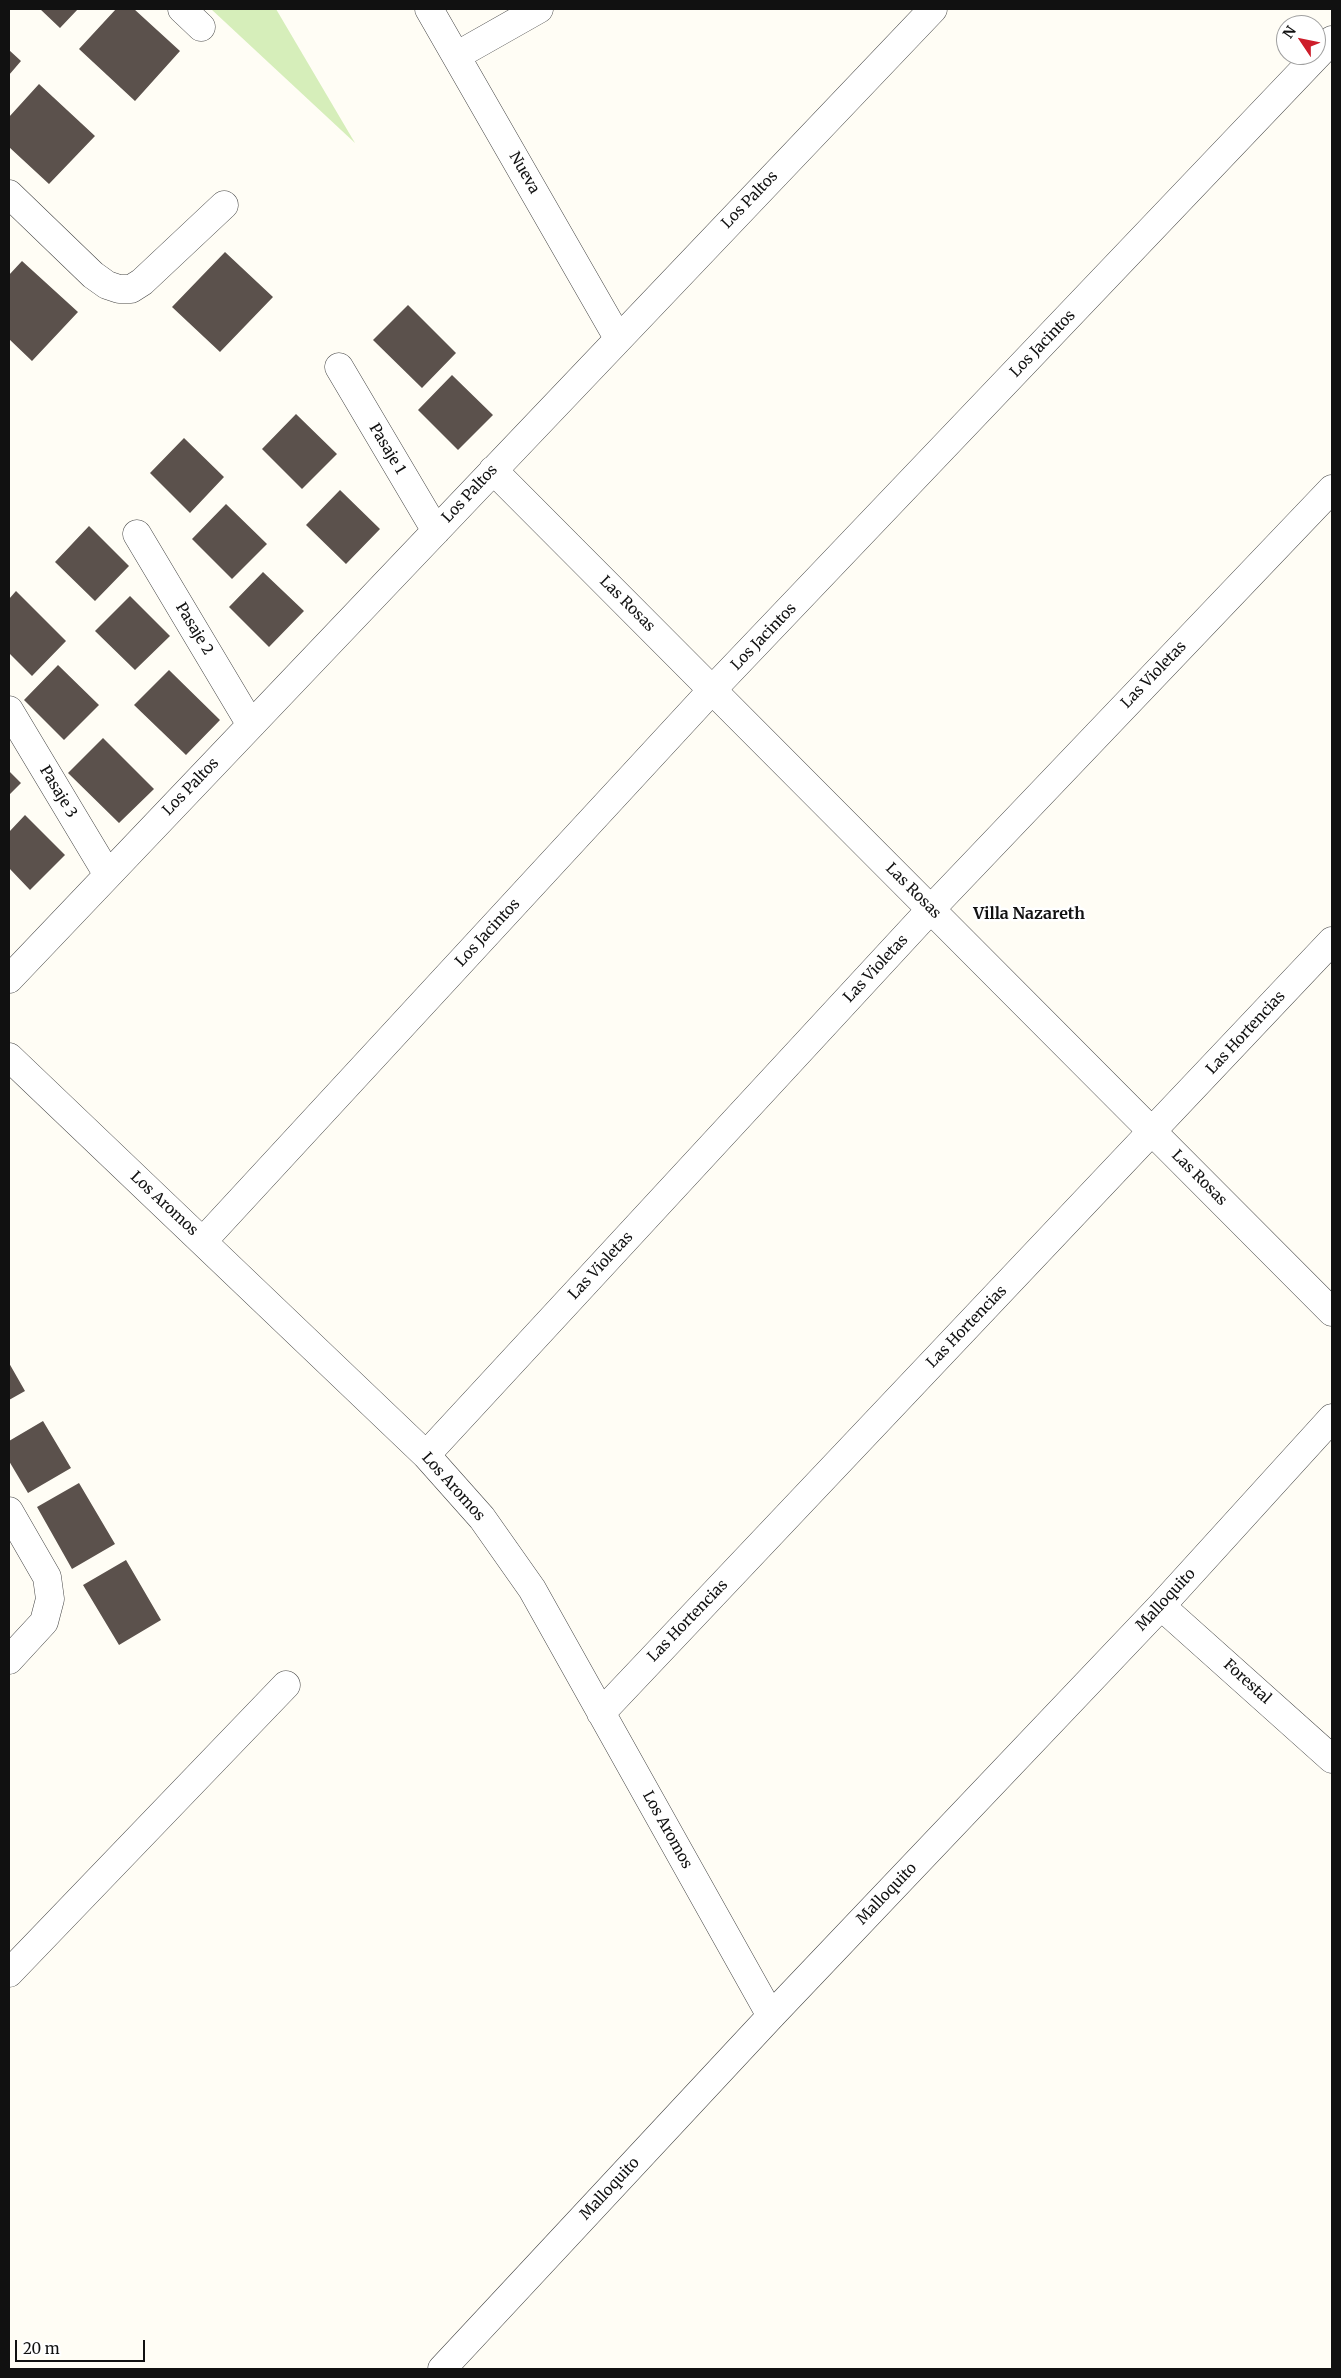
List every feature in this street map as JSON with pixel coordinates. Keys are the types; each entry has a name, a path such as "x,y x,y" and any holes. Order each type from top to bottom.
{"street":[{"path":"182,9 201,27"},
{"name":"Nueva","path":"429,9 618,338"},
{"path":"456,56 539,9"},
{"name":"Los Paltos","path":"9,980 933,9"},
{"name":"Los Jacintos","path":"203,1241 712,690 1332,40"},
{"path":"9,194 93,276 107,285 119,289 131,289 142,282 224,205"},
{"name":"Pasaje 1","path":"339,367 436,530"},
{"name":"Las Rosas","path":"493,470 1332,1312"},
{"name":"Las Violetas","path":"426,1455 930,909 1332,489"},
{"name":"Pasaje 2","path":"137,534 251,725"},
{"name":"Pasaje 3","path":"9,710 108,875"},
{"name":"Las Hortencias","path":"601,1712 1153,1132 1332,941"},
{"name":"Los Aromos","path":"9,1057 426,1455 477,1511 508,1552 532,1589 771,2016"},
{"name":"Malloquito","path":"442,2369 771,2016 1161,1606 1332,1418"},
{"path":"9,1511 47,1577 50,1599 44,1622 9,1660"},
{"name":"Forestal","path":"1161,1606 1332,1759"},
{"path":"9,1973 286,1686"}],"green space":[{"path":"211,9 276,9 355,143"}],"building":[{"path":"40,9 78,9 60,28"},
{"path":"116,9 134,9 180,51 135,101 79,49"},
{"path":"9,50 21,61 9,75"},
{"path":"39,84 95,136 49,184 9,147 9,117"},
{"path":"225,252 273,297 220,352 172,307"},
{"path":"22,261 78,312 32,361 9,339 9,275"},
{"path":"408,305 456,353 422,388 373,340"},
{"path":"452,375 493,415 458,450 418,410"},
{"path":"296,414 337,454 302,489 262,449"},
{"path":"184,438 224,477 190,513 150,473"},
{"path":"340,490 380,529 346,564 306,525"},
{"path":"226,504 267,544 232,579 192,539"},
{"path":"89,526 129,566 95,601 55,562"},
{"path":"263,572 304,611 269,647 229,607"},
{"path":"16,591 66,641 32,676 9,653 9,599"},
{"path":"130,596 170,636 135,670 95,631"},
{"path":"58,665 99,705 64,740 24,700"},
{"path":"169,670 220,720 186,755 134,705"},
{"path":"103,738 154,789 119,823 68,773"},
{"path":"9,771 21,783 9,795"},
{"path":"25,815 65,855 30,890 9,868 9,832"},
{"path":"9,1363 25,1391 9,1400"},
{"path":"43,1421 71,1468 28,1493 9,1461 9,1441"},
{"path":"79,1483 115,1544 72,1569 37,1507"},
{"path":"126,1560 161,1620 119,1645 83,1585"}],"district":[{"name":"Villa Nazareth","path":"1029,914"}]}
